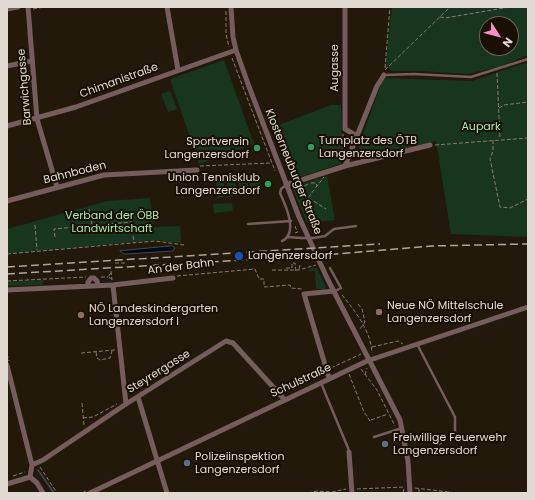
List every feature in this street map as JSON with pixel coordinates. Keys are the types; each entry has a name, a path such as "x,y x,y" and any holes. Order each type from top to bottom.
{"street":[{"path":"7,9 18,7"},
{"path":"167,7 178,70"},
{"name":"Klosterneuburger Straße","path":"231,7 233,37 236,50 299,217 371,357 403,427 410,493"},
{"name":"Augasse","path":"344,131 345,7"},
{"name":"Barwichgasse","path":"30,8 32,61 37,119 57,187"},
{"name":"Chimanistraße","path":"7,126 37,119 76,107 236,50"},
{"path":"7,66 32,61"},
{"path":"345,166 384,72"},
{"path":"344,131 357,136"},
{"path":"286,185 345,166 430,145"},
{"name":"Bahnboden","path":"7,201 112,174 197,170"},
{"name":"An der Bahn","path":"7,290 88,286 90,278 94,278 98,281 98,285 112,282 173,278"},
{"path":"112,282 126,404"},
{"path":"329,378 304,294 336,290"},
{"name":"Schulstraße","path":"90,493 371,357 417,344 528,307"},
{"name":"Steyrergasse","path":"32,465 43,460 126,404 226,341 233,343 284,399"},
{"path":"7,365 32,465 30,477"},
{"path":"138,397 167,493"},
{"path":"349,452 352,491"},
{"path":"7,484 30,477"},
{"path":"30,477 37,483 43,493"}],"lane":[{"path":"384,72 471,77 528,59"},
{"path":"282,241 287,237 291,221 280,193 281,189 286,185"},
{"path":"248,224 291,221"},
{"path":"287,237 313,238 325,236 334,229 356,226"},
{"path":"330,268 341,288 336,290"},
{"path":"417,344 455,416 455,434"},
{"path":"321,382 349,452"},
{"path":"374,437 403,427"}],"path":[{"path":"33,14 30,8 44,7"},
{"path":"384,72 390,7"},
{"path":"384,72 450,7"},
{"path":"440,16 445,18 510,7"},
{"path":"497,70 500,140"},
{"path":"498,108 504,105 528,102"},
{"path":"343,159 344,131"},
{"path":"430,145 528,138"},
{"path":"493,140 493,151 490,159 500,207 510,208 528,199"},
{"path":"197,170 201,166 277,162"},
{"path":"309,198 324,179 324,173"},
{"path":"300,192 301,188 310,183 316,183 318,186"},
{"path":"296,190 304,197 309,198 326,209"},
{"path":"89,209 92,225"},
{"path":"130,212 134,243"},
{"path":"55,237 54,229 131,222"},
{"path":"35,225 38,252"},
{"path":"295,233 298,232 295,227 298,226"},
{"path":"7,254 160,241 184,246"},
{"path":"282,254 303,253"},
{"path":"115,264 127,263"},
{"path":"272,270 292,268 292,263 295,263 296,271"},
{"path":"299,270 300,265"},
{"path":"284,269 296,271 314,266"},
{"path":"308,268 309,272"},
{"name":"An der Bahn","path":"173,278 178,275 255,269 256,276 259,279 264,279 264,287 290,285 290,288 308,289"},
{"path":"109,277 111,272 112,276"},
{"path":"7,281 86,277"},
{"path":"101,277 109,277"},
{"path":"109,277 112,282"},
{"path":"336,290 363,326 371,347 371,357"},
{"path":"358,304 362,309 365,322 359,329"},
{"path":"371,347 398,341 403,344"},
{"path":"81,353 120,349"},
{"path":"96,352 98,359 109,359 112,357 112,350"},
{"path":"326,370 363,353"},
{"path":"361,369 377,390 396,430"},
{"path":"349,374 370,421 388,414"},
{"path":"82,403 85,432"},
{"path":"84,418 93,417 116,403 120,408"},
{"path":"424,455 455,434"},
{"path":"40,467 57,493"},
{"path":"7,478 31,471"},
{"path":"308,493 404,487 403,493"},
{"path":"414,488 457,493"},
{"path":"419,488 419,493"}],"green space":[{"path":"392,7 528,7 528,55 499,67 467,74 391,71 388,66 385,70"},
{"path":"224,60 254,144 199,164 170,79"},
{"name":"Aupark","path":"528,62 528,237 451,234 436,141 364,158 359,152 359,145 382,81 386,78 472,81"},
{"path":"170,91 177,109 168,112 161,94"},
{"name":"Turnplatz des ÖTB Langenzersdorf","path":"331,105 341,105 343,161 340,164 291,180 271,128"},
{"path":"258,174 260,193 251,194 249,175"},
{"path":"247,175 249,194 240,195 238,176"},
{"path":"327,176 335,220 307,223 292,187"},
{"path":"235,177 237,196 228,197 226,178"},
{"path":"223,178 226,197 217,198 215,179"},
{"name":"Verband der ÖBB Landwirtschaft","path":"150,198 154,227 180,226 181,243 154,240 7,254 7,229 107,201"},
{"path":"232,203 233,211 214,213 213,204"},
{"path":"316,267 326,287 325,289 316,289 315,271 309,271 309,269"},
{"path":"44,280 42,285 7,286 7,282"}],"water":[{"path":"172,246 175,248 173,251 124,254 120,251"}],"waterway":[{"path":"38,470 54,493"}],"railway":[{"path":"7,267 380,244"},
{"path":"7,274 311,256 432,246 528,244"}],"place":[{"name":"Turnplatz des ÖTB Langenzersdorf","path":"311,147"},
{"name":"Sportverein Langenzersdorf","path":"257,148"},
{"name":"Union Tennisklub Langenzersdorf","path":"268,184"},
{"name":"Langenzersdorf","path":"239,256"},
{"name":"Neue NÖ Mittelschule Langenzersdorf","path":"379,312"},
{"name":"NÖ Landeskindergarten Langenzersdorf I","path":"81,315"},
{"name":"Freiwillige Feuerwehr Langenzersdorf","path":"385,444"},
{"name":"Polizeiinspektion Langenzersdorf","path":"187,463"}]}
